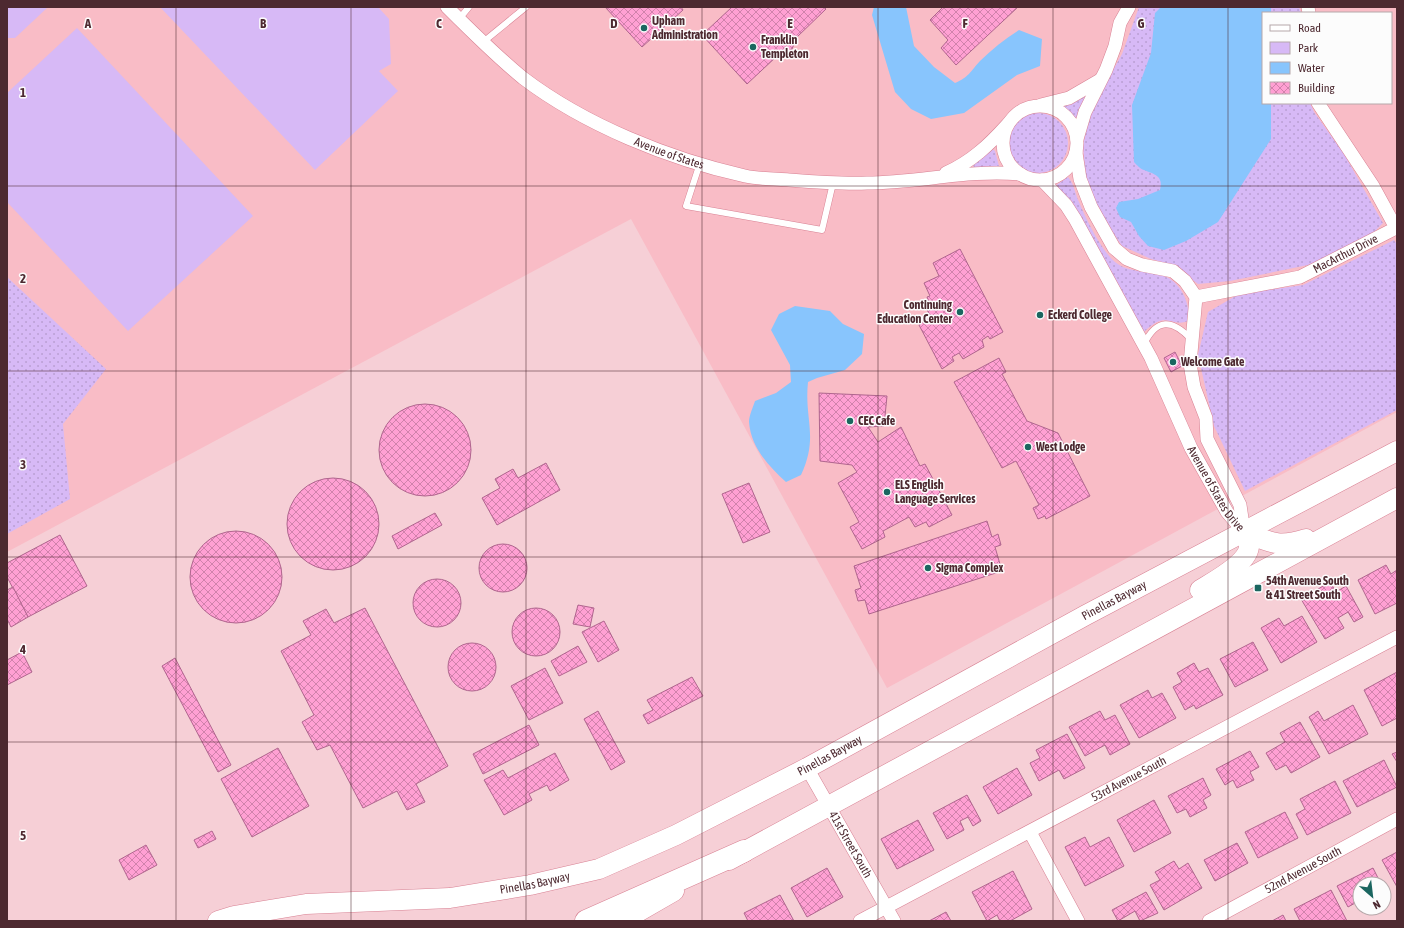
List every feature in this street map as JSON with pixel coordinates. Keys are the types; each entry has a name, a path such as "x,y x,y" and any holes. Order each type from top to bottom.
{"highway":[{"path":"586,921 744,851"}],"main road":[{"name":"Pinellas Bayway","path":"218,921 234,916 306,904 450,898 530,885 599,869 676,835 807,768 954,686 1397,452"},
{"path":"622,921 744,851 1397,498"},
{"path":"1244,532 1270,543 1280,544 1299,541 1345,526"},
{"path":"1099,659 1141,626 1234,569 1246,552 1249,544 1244,532"}],"street":[{"name":"Avenue of States","path":"447,7 482,43 524,78 586,118 655,149 700,163 746,176 833,183 896,183 1002,172 1020,174"},
{"path":"1129,7 1120,23 1115,46 1106,70 1085,112 1077,139 1076,153 1080,179 1091,207 1114,248 1127,259 1142,265 1173,271 1185,281 1196,297"},
{"path":"1076,153 1069,166 1058,175 1042,180 1029,178 1020,174 1007,160 1003,146 1004,132 1011,120 1023,110 1069,98 1100,80"},
{"name":"MacArthur Drive","path":"1196,297 1300,277 1397,228 1373,186 1319,104"},
{"path":"1037,106 1051,107 1064,114 1073,125 1077,139"},
{"name":"Avenue of States","path":"933,178 962,166 981,151 1011,120"},
{"name":"Avenue of States Drive","path":"1042,180 1066,205 1075,219 1144,344 1191,448 1227,512 1244,532"},
{"name":"Avenue of States Drive","path":"1196,297 1190,364 1194,387 1206,418 1207,439 1240,505 1244,532"},
{"name":"53rd Avenue South","path":"860,921 1397,637"},
{"name":"41st Street South","path":"807,768 887,906 894,921"},
{"name":"52nd Avenue South","path":"1209,921 1397,819"},
{"path":"1030,832 1078,921"}],"lane":[{"path":"459,19 470,7"},
{"path":"482,43 526,7"},
{"path":"700,163 686,206 822,230 833,183"},
{"path":"1144,344 1150,333 1158,326 1168,323 1177,326 1192,340"}],"shaded area":[{"name":"Eckerd College","path":"7,7 1397,7 1397,412 887,688 631,219 7,552"}],"green space":[{"path":"7,7 48,7 15,38 7,38"},
{"path":"160,7 378,7 389,19 391,64 379,71 398,91 315,170"},
{"path":"1139,7 1299,7 1301,12 1262,12 1262,104 1310,104 1314,112 1344,154 1383,223 1368,238 1335,255 1308,265 1230,281 1198,284 1173,265 1151,259 1122,246 1101,215 1086,179 1083,146 1089,116 1122,54"},
{"path":"77,28 253,216 128,331 7,202 7,93"},
{"path":"1084,95 1087,97 1076,121 1064,108 1065,105"},
{"path":"1038,113 1055,118 1063,126 1068,143 1063,160 1055,168 1038,173 1021,168 1013,160 1008,143 1013,126 1021,118"},
{"path":"991,148 995,151 999,166 974,168 973,164"},
{"path":"1068,177 1072,182 1090,225 1104,250 1121,266 1133,270 1158,274 1175,283 1184,294 1189,314 1188,321 1182,323 1164,320 1152,325 1144,332 1055,186"},
{"path":"1394,240 1397,244 1397,410 1245,491 1214,426 1198,355 1208,312 1239,294 1303,285"},
{"path":"7,277 106,369 63,424 70,499 7,534"}],"water":[{"path":"874,7 906,7 914,46 934,67 955,83 966,76 989,52 1019,30 1042,39 1040,66 1017,75 964,113 931,119 911,109 895,92 872,15"},
{"path":"1161,7 1271,7 1271,12 1262,12 1262,104 1271,104 1271,139 1218,222 1186,241 1164,250 1148,246 1139,236 1131,222 1120,217 1116,208 1119,202 1138,199 1160,190 1161,185 1161,182 1157,176 1141,169 1134,162 1132,105 1151,53 1155,13"},
{"path":"795,306 830,311 843,324 864,334 862,354 845,370 808,382 807,395 810,428 809,449 801,475 786,482 767,463 757,448 750,431 749,422 750,414 755,401 776,393 791,382 790,365 771,330 779,314"}],"building":[{"name":"Upham Administration","path":"605,7 681,7 683,10 642,47"},
{"name":"Franklin Templeton","path":"732,7 824,7 826,9 797,37 792,49 787,54 776,57 747,84 702,35"},
{"path":"943,7 1018,7 956,65 941,48 948,40 930,20"},
{"name":"Continuing Education Center","path":"960,249 1003,332 990,339 988,336 982,340 984,347 963,359 959,353 952,357 954,361 942,369 919,325 931,317 925,306 930,304 927,297 930,296 924,283 939,276 933,263"},
{"name":"Welcome Gate","path":"1175,352 1182,366 1171,372 1164,358"},
{"name":"West Lodge","path":"999,358 1006,372 1002,374 1027,421 1058,433 1090,496 1046,519 1045,516 1038,519 1033,508 1039,505 1016,461 1002,468 954,382"},
{"path":"819,393 887,396 884,426 868,427 878,442 901,427 920,466 925,464 952,515 929,527 926,522 915,527 909,517 883,531 885,537 862,549 850,527 859,522 838,483 857,472 852,465 820,461"},
{"path":"425,404 434,405 451,412 463,424 470,441 470,459 463,476 451,488 434,495 425,496 416,495 399,488 387,476 380,459 379,450 380,441 387,424 399,412 416,405"},
{"path":"546,463 560,490 497,525 482,498 500,488 495,479 513,469 518,478"},
{"path":"333,478 342,479 359,486 371,498 378,515 378,533 371,550 359,562 342,569 333,570 324,569 307,562 295,550 288,533 287,524 288,515 295,498 307,486 324,479"},
{"path":"749,483 770,532 743,543 722,494"},
{"path":"435,513 442,525 398,549 392,536"},
{"name":"Sigma Complex","path":"987,521 992,537 998,534 1001,545 995,547 1002,571 869,614 865,600 858,601 855,590 861,588 854,566"},
{"path":"236,531 245,532 262,539 274,551 281,568 281,586 274,603 262,615 245,622 236,623 227,622 210,615 198,603 191,586 190,577 191,568 198,551 210,539 227,532"},
{"path":"60,535 87,586 28,617 7,577 7,563"},
{"path":"503,544 512,546 520,551 525,559 527,568 525,577 520,585 512,590 503,592 494,590 486,585 481,577 479,568 481,559 486,551 494,546"},
{"path":"1386,565 1391,574 1397,570 1397,603 1375,614 1358,580"},
{"path":"437,579 446,581 454,586 459,594 461,603 459,612 454,620 446,625 437,627 428,625 420,620 415,612 413,603 415,594 420,586 428,581"},
{"path":"1330,582 1336,592 1346,586 1363,617 1354,622 1348,612 1338,618 1344,628 1325,639 1301,599"},
{"path":"13,587 28,617 11,627 7,619 7,590"},
{"path":"578,605 594,608 590,627 573,624"},
{"path":"365,608 448,766 416,784 425,802 407,810 397,791 363,808 330,745 317,750 302,722 314,715 281,651 311,635 303,621 326,609 334,623"},
{"path":"536,608 545,610 553,615 558,623 560,632 558,641 553,649 545,654 536,656 527,654 519,649 514,641 512,632 514,623 519,615 527,610"},
{"path":"1302,616 1317,642 1281,663 1261,628 1279,618 1284,626"},
{"path":"604,621 619,650 598,662 582,632"},
{"path":"1253,642 1268,670 1235,687 1220,659"},
{"path":"472,643 481,645 489,650 494,658 496,667 494,676 489,684 481,689 472,691 463,689 455,684 450,676 448,667 450,658 455,650 463,645"},
{"path":"578,646 587,662 559,676 551,661"},
{"path":"22,652 32,672 7,685 7,660"},
{"path":"175,658 231,765 218,772 162,666"},
{"path":"1194,663 1199,672 1208,668 1223,695 1196,709 1194,705 1185,710 1173,687 1182,682 1177,673"},
{"path":"545,668 563,703 529,720 511,686"},
{"path":"1397,672 1397,718 1382,726 1364,690"},
{"path":"692,677 703,696 648,724 643,715 653,710 647,700"},
{"path":"1148,690 1152,698 1162,693 1176,718 1139,738 1120,705"},
{"path":"1353,705 1368,734 1329,754 1309,717 1318,711 1324,721"},
{"path":"598,711 625,762 611,770 584,719"},
{"path":"1100,711 1105,720 1115,715 1130,744 1110,755 1105,745 1085,756 1069,727"},
{"path":"1300,722 1320,757 1291,773 1286,765 1276,770 1266,753 1285,742 1280,733"},
{"path":"529,725 539,745 483,774 473,754"},
{"path":"1067,734 1085,768 1064,779 1059,770 1039,781 1030,763 1040,758 1036,750"},
{"path":"278,748 309,806 252,837 221,779"},
{"path":"1250,751 1259,767 1250,772 1254,780 1237,788 1233,780 1225,785 1216,769"},
{"path":"1397,752 1397,762 1392,754"},
{"path":"555,753 569,780 550,791 547,785 529,794 532,800 504,815 484,780 503,770 508,778"},
{"path":"1384,760 1397,787 1357,807 1343,781"},
{"path":"1017,768 1032,795 998,814 983,787"},
{"path":"1203,778 1211,795 1203,800 1207,808 1190,817 1186,809 1177,813 1168,796"},
{"path":"1335,781 1351,813 1307,835 1296,814 1305,809 1300,799"},
{"path":"967,795 981,821 973,826 968,817 960,821 964,830 947,839 933,813"},
{"path":"1154,800 1171,833 1134,852 1117,820"},
{"path":"1285,812 1298,838 1258,858 1245,832"},
{"path":"918,820 934,850 897,869 881,839"},
{"path":"212,831 216,839 198,848 194,840"},
{"path":"1085,837 1090,847 1109,837 1124,866 1085,886 1065,847"},
{"path":"1237,843 1248,863 1215,881 1204,860"},
{"path":"146,845 157,865 129,880 119,860"},
{"path":"1397,852 1397,887 1392,876 1382,860"},
{"path":"1174,861 1179,869 1188,863 1202,888 1164,910 1150,885 1160,880 1155,872"},
{"path":"827,868 843,897 807,917 791,888"},
{"path":"1373,868 1377,876 1357,876"},
{"path":"1013,871 1032,909 1010,921 1000,921 997,915 987,921 972,892"},
{"path":"1352,878 1352,905 1348,907 1337,886"},
{"path":"1331,890 1347,921 1300,921 1294,909"},
{"path":"1146,892 1158,913 1140,921 1135,911 1118,921 1112,910"},
{"path":"780,895 794,921 748,921 744,913"},
{"path":"946,912 951,921 929,921"},
{"path":"1283,915 1286,921 1272,921"}],"place":[{"name":"Upham Administration","path":"644,28"},
{"name":"Franklin Templeton","path":"753,47"},
{"name":"Continuing Education Center","path":"960,312"},
{"name":"Eckerd College","path":"1040,315"},
{"name":"Welcome Gate","path":"1173,362"},
{"name":"CEC Cafe","path":"850,421"},
{"name":"West Lodge","path":"1028,447"},
{"name":"ELS English Language Services","path":"887,492"},
{"name":"Sigma Complex","path":"928,568"},
{"name":"54th Avenue South & 41 Street South","path":"1258,588"}]}
